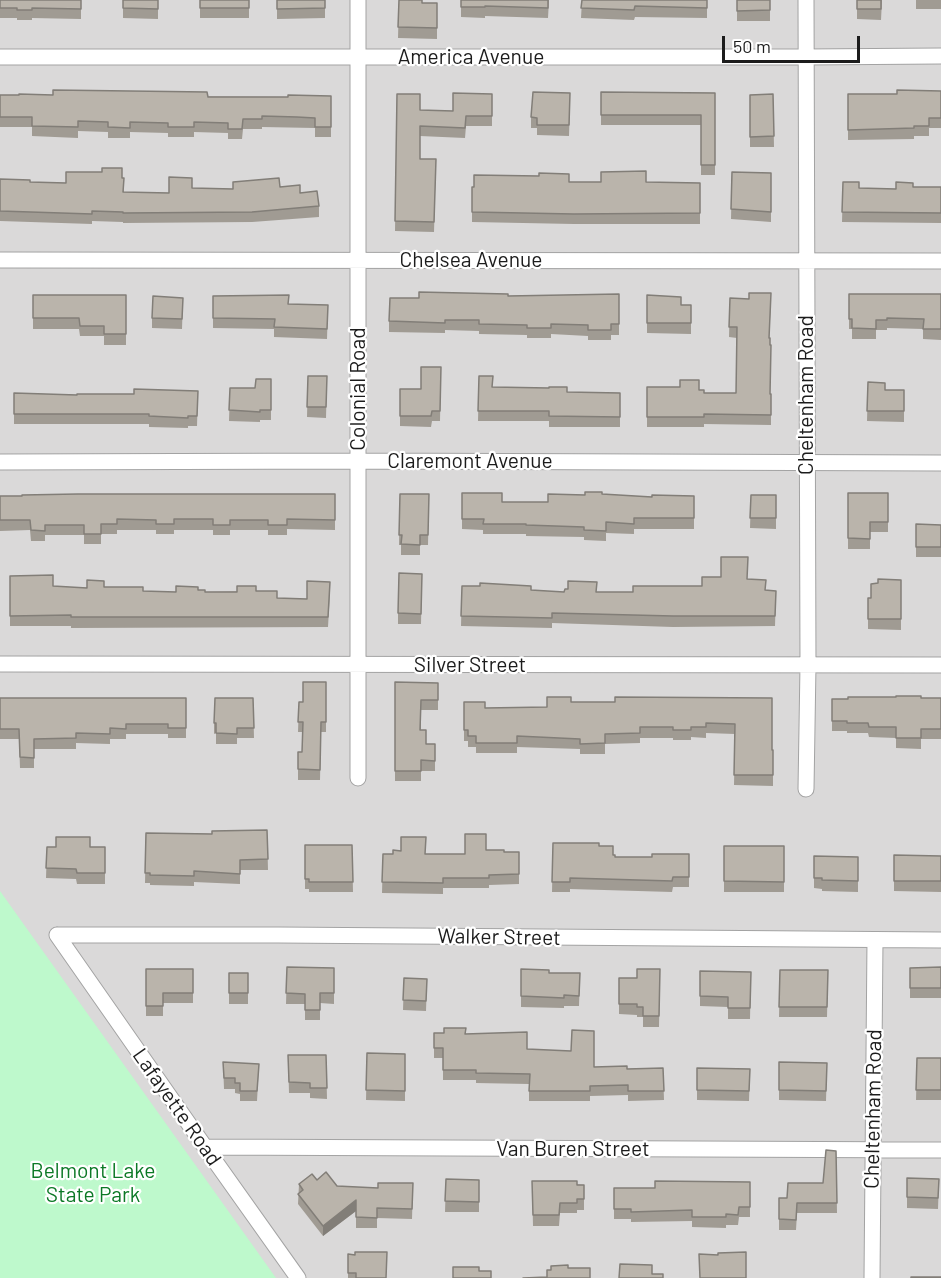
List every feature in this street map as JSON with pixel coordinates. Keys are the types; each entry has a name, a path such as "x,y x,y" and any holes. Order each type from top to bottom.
{"street":[{"name":"Colonial Road","path":"358,0 358,778"},
{"name":"Cheltenham Road","path":"806,0 808,665 806,789"},
{"name":"America Avenue","path":"0,57 941,56"},
{"name":"Chelsea Avenue","path":"0,260 941,261"},
{"name":"Claremont Avenue","path":"0,462 941,463"},
{"name":"Silver Street","path":"0,664 941,665"},
{"name":"Walker Street","path":"57,935 941,940"},
{"name":"Lafayette Road","path":"57,935 298,1278"},
{"name":"Cheltenham Road","path":"872,1278 875,940"},
{"name":"Van Buren Street","path":"205,1148 941,1150"}],"shaded area":[{"path":"0,0 941,0 941,1278 261,1278 0,918"}],"green space":[{"name":"Belmont Lake State Park","path":"0,891 276,1278 0,1278"}],"building":[{"path":"0,0 81,0 81,9 17,10 17,8 0,8"},
{"path":"123,0 158,0 158,9 123,8"},
{"path":"200,0 249,0 249,8 200,8"},
{"path":"277,0 325,0 325,8 277,9"},
{"path":"399,0 422,0 422,3 437,3 437,28 398,27"},
{"path":"461,0 548,0 548,8 461,7"},
{"path":"582,0 707,0 707,8 635,6 634,10 581,8"},
{"path":"737,0 770,0 770,10 737,11"},
{"path":"857,0 881,0 881,9 857,9"},
{"path":"53,90 207,92 208,97 331,96 331,127 315,127 315,118 297,117 262,116 262,119 243,119 242,129 228,129 228,123 194,122 194,127 168,127 168,123 130,122 130,128 108,127 108,122 78,121 78,127 32,126 32,117 0,117 0,95 53,95"},
{"path":"897,90 941,91 941,118 929,118 929,126 914,126 914,128 848,130 848,94 897,94"},
{"path":"533,92 570,93 569,125 537,125 537,118 531,117"},
{"path":"601,92 715,93 715,165 701,165 701,115 601,115"},
{"path":"453,93 492,94 492,116 466,116 465,128 420,126 420,159 436,159 434,222 395,221 397,94 420,94 420,110 453,111"},
{"path":"773,94 774,136 750,137 750,95"},
{"path":"102,168 122,168 123,192 169,193 169,177 192,178 192,188 233,189 233,182 279,178 280,187 300,185 300,193 317,191 319,206 252,212 123,213 92,211 92,214 0,211 0,179 66,183 66,172 102,172"},
{"path":"646,171 646,182 700,183 700,213 472,212 474,175 569,174 569,182 601,182 601,172"},
{"path":"732,172 771,173 771,212 731,209"},
{"path":"843,182 859,182 859,188 896,189 896,182 913,183 913,187 941,187 941,213 842,212"},
{"path":"419,292 508,294 508,296 619,294 619,324 611,324 611,330 588,330 588,325 551,324 551,328 527,328 527,325 479,324 479,320 445,320 445,323 389,321 390,298 419,298"},
{"path":"749,293 771,293 769,338 771,345 771,415 704,414 704,417 647,417 647,387 680,387 680,380 699,380 699,390 704,390 704,393 736,393 737,327 729,327 730,298 749,299"},
{"path":"849,294 941,294 941,329 923,329 924,319 887,318 887,320 876,320 876,329 852,328 852,319 849,319"},
{"path":"33,295 126,295 126,334 104,334 104,326 80,326 79,318 33,318"},
{"path":"289,295 288,304 328,305 327,329 274,327 275,319 213,318 213,296"},
{"path":"647,295 681,297 681,305 691,305 691,323 647,323"},
{"path":"153,296 183,298 182,319 152,318"},
{"path":"421,367 441,367 440,411 432,411 431,416 400,416 400,389 421,389"},
{"path":"308,376 327,376 326,407 307,407"},
{"path":"479,376 493,376 492,387 567,387 567,392 620,393 620,417 549,416 549,411 478,411"},
{"path":"256,379 271,379 271,410 260,410 260,412 229,410 230,388 255,388"},
{"path":"868,382 885,383 885,390 904,390 904,411 867,411"},
{"path":"134,389 198,391 197,416 188,416 188,418 149,416 149,414 14,414 14,393 134,394"},
{"path":"585,492 652,497 652,495 694,496 694,518 634,518 634,524 606,522 606,531 584,530 584,527 483,524 484,519 462,519 462,493 502,493 502,502 548,502 548,494 585,495"},
{"path":"848,493 888,493 888,522 870,522 870,539 848,538"},
{"path":"335,494 335,520 287,519 287,525 268,525 268,520 230,520 230,525 213,525 213,519 174,519 174,524 156,524 156,520 117,519 117,524 101,524 101,534 84,534 84,525 45,525 45,531 31,530 30,520 0,520 0,496"},
{"path":"400,494 429,494 428,535 420,535 420,545 401,544 402,535 399,535"},
{"path":"751,495 776,495 776,518 750,518"},
{"path":"916,524 941,525 941,547 916,547"},
{"path":"721,557 748,557 747,579 766,580 765,590 776,591 775,616 552,613 552,618 461,616 462,586 480,586 480,583 531,586 531,590 564,592 568,589 568,581 597,582 596,592 633,592 633,586 702,586 702,577 721,577"},
{"path":"399,573 422,574 421,614 398,613"},
{"path":"53,575 53,586 87,588 87,580 104,581 104,587 143,587 143,591 176,592 176,586 198,587 198,590 205,590 205,592 237,592 237,586 256,586 256,591 277,591 277,598 307,599 307,581 330,582 328,617 10,616 10,576"},
{"path":"878,579 901,580 901,619 868,619 871,584 878,583"},
{"path":"303,682 326,682 326,722 321,722 320,770 298,769 298,752 302,752 303,722 298,722 299,702 303,702"},
{"path":"395,682 438,683 438,700 421,700 420,730 426,730 426,744 435,744 435,761 421,760 421,771 395,771"},
{"path":"896,696 941,698 941,729 921,729 921,738 896,738 896,727 869,727 868,723 832,721 832,699"},
{"path":"547,697 571,697 571,702 615,702 615,697 772,698 773,775 734,775 735,724 706,723 706,727 691,727 691,730 673,730 673,727 640,727 640,733 605,734 605,743 580,744 580,739 517,736 517,743 476,743 476,736 468,736 468,730 464,730 464,702 485,702 485,708 547,707"},
{"path":"0,698 186,698 186,728 168,728 168,724 126,724 126,729 110,728 110,734 76,733 76,738 34,739 34,758 20,757 19,729 0,729"},
{"path":"215,698 253,698 254,728 237,728 237,734 216,733"},
{"path":"267,830 268,859 240,860 240,874 194,871 194,876 145,873 146,833 212,834 212,831"},
{"path":"465,834 486,834 486,850 519,852 519,874 489,875 489,878 443,878 443,883 382,882 383,854 393,854 393,850 401,851 401,837 426,837 425,854 465,854"},
{"path":"56,837 90,837 90,847 105,847 105,873 77,873 76,869 46,868 47,847 56,847"},
{"path":"553,843 599,843 599,846 613,846 615,857 689,854 689,877 673,877 672,881 570,878 570,882 552,882"},
{"path":"305,845 352,845 353,882 309,882 309,879 305,879"},
{"path":"724,846 784,846 784,882 724,881"},
{"path":"894,855 941,856 941,881 894,881"},
{"path":"814,856 858,857 858,881 814,878"},
{"path":"287,967 334,968 334,993 320,993 320,1010 305,1010 305,994 286,993"},
{"path":"941,967 941,988 910,988 910,968"},
{"path":"146,969 193,969 193,993 163,993 163,1006 146,1006"},
{"path":"521,969 549,970 549,973 580,973 579,996 564,995 564,998 521,996"},
{"path":"637,969 660,969 659,1016 643,1016 643,1007 637,1007 637,1004 619,1004 619,978 637,978"},
{"path":"780,970 828,970 827,1007 779,1007"},
{"path":"700,971 751,972 750,1008 728,1008 728,997 700,996"},
{"path":"229,973 248,973 248,993 229,993"},
{"path":"404,978 427,979 426,1001 403,1000"},
{"path":"444,1028 466,1028 465,1034 527,1032 527,1049 571,1051 572,1030 594,1031 594,1067 663,1068 664,1091 628,1091 628,1085 590,1086 590,1091 529,1091 530,1074 443,1070 443,1048 434,1048 434,1033 444,1033"},
{"path":"367,1053 405,1054 405,1091 366,1090"},
{"path":"288,1055 326,1055 327,1088 310,1088 310,1083 289,1082"},
{"path":"917,1058 941,1058 941,1090 916,1090"},
{"path":"223,1062 259,1064 257,1091 240,1091 240,1083 235,1083 235,1078 224,1078"},
{"path":"779,1062 827,1063 826,1091 779,1090"},
{"path":"697,1068 750,1069 749,1091 697,1090"},
{"path":"826,1150 836,1151 837,1203 797,1203 796,1220 779,1219 779,1198 787,1198 788,1183 823,1183"},
{"path":"326,1172 337,1186 378,1188 378,1183 413,1183 412,1209 377,1208 377,1218 356,1217 356,1200 323,1226 298,1194 303,1190 299,1184 312,1174 317,1180"},
{"path":"907,1178 939,1179 938,1198 907,1197"},
{"path":"446,1179 479,1180 479,1202 445,1201"},
{"path":"532,1181 577,1181 577,1185 584,1185 584,1199 577,1199 577,1203 560,1203 559,1215 533,1215"},
{"path":"655,1181 750,1182 750,1207 739,1207 738,1215 726,1214 726,1217 692,1217 692,1210 631,1212 631,1209 614,1209 614,1188 655,1188"},
{"path":"355,1252 387,1252 386,1278 356,1278 356,1273 348,1273 348,1254 355,1255"},
{"path":"746,1252 746,1278 700,1278 699,1254 718,1255 718,1253"},
{"path":"620,1264 652,1265 652,1274 663,1274 663,1278 619,1278"},
{"path":"568,1265 568,1268 590,1268 590,1278 523,1278 547,1277 547,1270 551,1270 551,1266"},
{"path":"453,1267 479,1267 479,1271 491,1271 491,1278 453,1278"},
{"path":"941,1277 941,1278 911,1278"}]}
